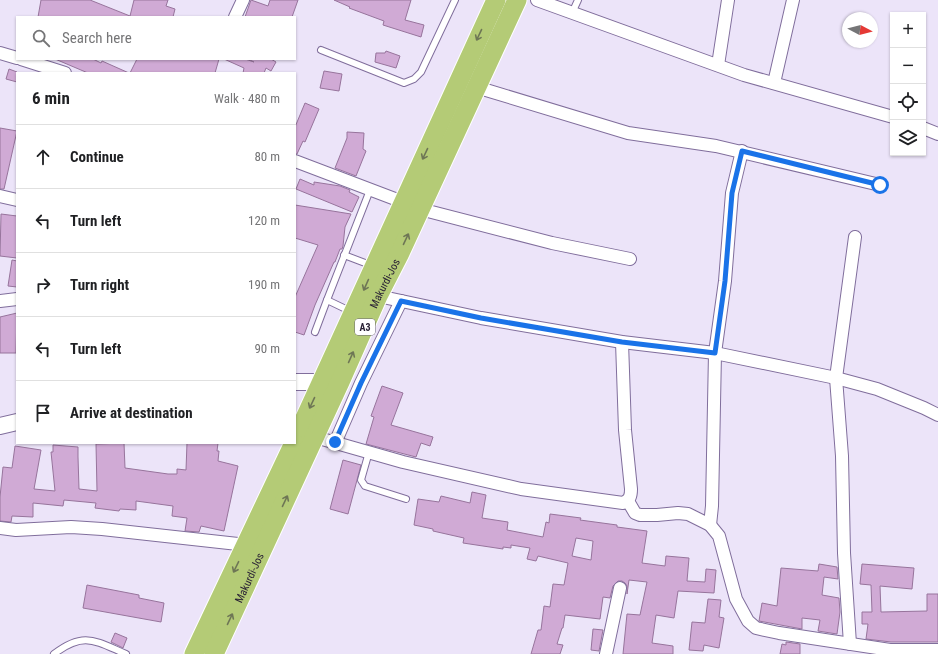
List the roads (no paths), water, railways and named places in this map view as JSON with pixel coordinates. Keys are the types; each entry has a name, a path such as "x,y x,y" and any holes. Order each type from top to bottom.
{"highway":[{"name":"Makurdi-Jos","path":"296,439 331,382 378,296 412,205 496,0"},
{"name":"Makurdi-Jos","path":"214,654 315,437 353,312 374,266 412,205 476,87 517,0"},
{"name":"Makurdi-Jos","path":"194,654 247,545 293,444"}],"main road":[{"path":"296,382 331,382"},
{"path":"0,426 16,422"}],"street":[{"path":"235,16 243,0"},
{"path":"537,0 744,74 890,116"},
{"path":"718,65 728,0"},
{"path":"774,83 793,0"},
{"path":"0,52 16,58"},
{"path":"24,60 62,72"},
{"path":"476,87 628,133 685,140 742,151 880,185"},
{"path":"926,129 938,134"},
{"path":"710,525 712,506 715,353 725,281 732,193 742,151"},
{"path":"296,161 412,205 552,243 630,259"},
{"path":"0,196 16,200"},
{"path":"850,644 844,553 842,456 836,378 855,238"},
{"path":"378,296 481,318 622,342 715,353 836,378 877,389 938,415"},
{"path":"0,301 16,299"},
{"path":"335,442 361,383 401,301"},
{"path":"315,437 403,462 521,489 619,503 628,501 631,497 631,489 624,430 622,342"},
{"path":"331,382 361,383"},
{"path":"628,501 635,513 640,515 678,513 688,514 710,525 719,536 736,599 748,622 756,628 779,634 890,650 938,650"},
{"path":"0,528 16,530 70,526 247,545"},
{"path":"606,654 620,588"}],"lane":[{"path":"321,50 404,83 414,79 421,72 455,0"},
{"path":"572,13 578,0"},
{"path":"315,332 370,190"},
{"path":"344,255 374,266"},
{"path":"327,300 353,312"},
{"path":"369,452 361,480 365,486 406,499"},
{"path":"54,654 78,640 93,640 126,654"}]}
